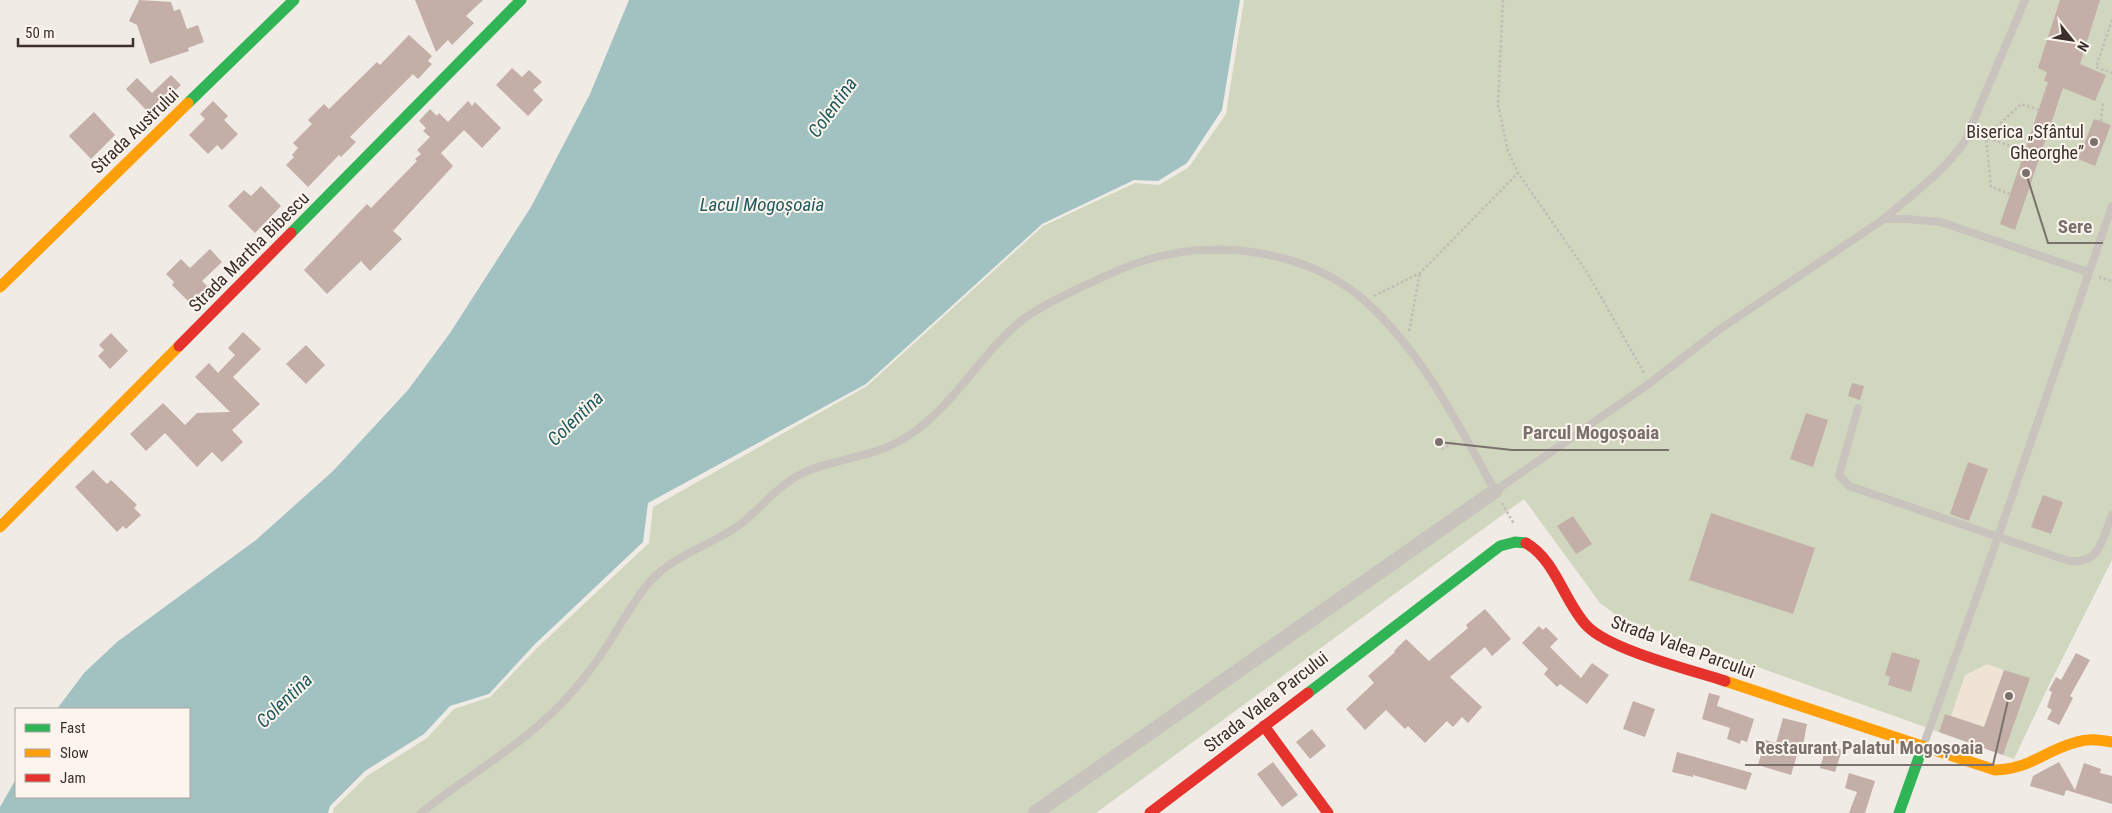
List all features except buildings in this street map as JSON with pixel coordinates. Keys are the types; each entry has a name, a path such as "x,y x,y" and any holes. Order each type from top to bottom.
{"street":[{"name":"Strada Austrului","path":"0,288 294,0"},
{"name":"Strada Martha Bibescu","path":"0,527 521,0"},
{"path":"1035,813 1494,492"},
{"name":"Strada Valea Parcului","path":"1154,812 1500,546 1522,542 1536,550 1587,625 1612,643 1995,770 2019,769 2078,739 2094,738 2112,742"},
{"path":"1264,726 1328,813"},
{"path":"1899,813 1923,746"}],"lane":[{"path":"421,813 468,778 509,751 553,713 595,664 647,583 666,567 740,524 778,488 804,472 835,462 867,456 889,448 909,436 951,399 998,342 1026,318 1060,297 1148,260 1182,253 1216,251 1264,254 1305,265 1336,280 1364,300 1406,348 1455,416 1494,492 1650,383 1720,329 1884,220 1955,156 1969,131 2025,0"},
{"path":"1923,746 1998,537 2112,206"},
{"path":"1884,220 1907,219 1941,222 2088,272"},
{"path":"1858,408 1839,475 1849,486 2069,561 2083,562 2092,557 2099,549 2112,515"}],"path":[{"path":"1503,0 1498,105 1508,151 1518,173 1587,272 1650,383"},
{"path":"2112,20 2096,66 2112,72"},
{"path":"2101,122 2103,102"},
{"path":"1986,138 2021,104 2039,110"},
{"path":"1969,131 2024,151"},
{"path":"1986,138 1991,187 2010,194"},
{"path":"1364,300 1420,274 1518,173"},
{"path":"1406,348 1420,274"},
{"path":"1442,449 1464,435"},
{"path":"1494,492 1508,512 1522,542"}],"green space":[{"path":"1244,0 2112,0 2112,560 2014,759 1619,617 1600,603 1524,499 1096,813 333,813 334,808 367,776 427,738 454,709 490,697 537,648 649,543 653,507 867,386 1043,226 1135,183 1159,185 1189,167 1226,114"}],"shaded area":[{"path":"1987,664 2004,670 1984,727 1951,716 1965,675"}],"water":[{"name":"Lacul Mogoșoaia","path":"629,0 1240,0 1222,110 1187,163 1158,181 1134,180 1042,224 866,384 648,503 643,542 534,645 489,694 450,706 424,734 365,771 330,806 328,813 0,813 0,807 15,781 15,798 190,798 190,708 58,708 84,673 117,642 256,540 333,471 408,390 450,333 531,207 590,94"}],"traffic: fast":[{"path":"188,103 294,0"},
{"path":"291,233 521,0"},
{"path":"1308,693 1500,546 1515,542 1526,543"},
{"path":"1899,813 1923,746"}],"traffic: slow":[{"path":"0,287 188,103"},
{"path":"0,527 179,346"},
{"path":"1725,681 1995,770 2019,766 2066,745 2085,740 2112,742"}],"traffic: jam":[{"path":"179,346 291,233"},
{"path":"1526,543 1545,560 1579,616 1598,635 1632,651 1725,681"},
{"path":"1150,813 1308,693"},
{"path":"1264,726 1328,813"}],"place":[{"name":"Biserica „Sfântul Gheorghe”","path":"2094,142"},
{"name":"Sere","path":"2026,173"},
{"name":"Parcul Mogoșoaia","path":"1439,442"},
{"name":"Restaurant Palatul Mogoșoaia","path":"2009,696"}],"water label":[{"name":"Colentina","path":"832,107"},
{"name":"Colentina","path":"575,418"},
{"name":"Colentina","path":"284,700"}]}
